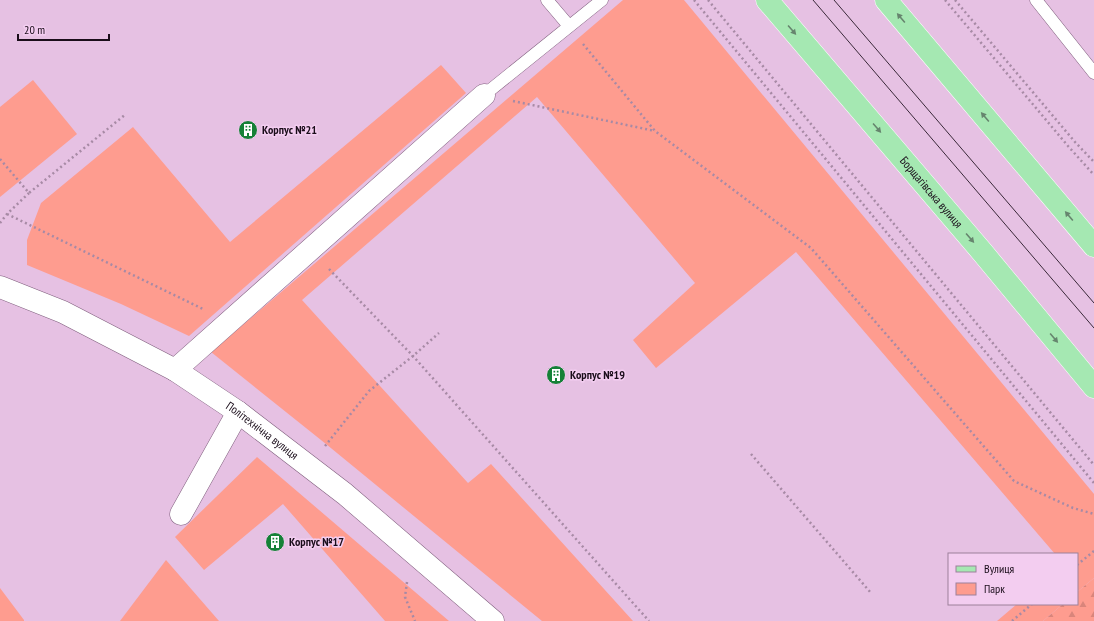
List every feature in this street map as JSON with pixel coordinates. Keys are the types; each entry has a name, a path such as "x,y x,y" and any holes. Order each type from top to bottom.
{"main road":[{"name":"Борщагівська вулиця","path":"767,0 983,252 1094,387"},
{"path":"886,0 1094,246"}],"street":[{"path":"175,370 484,95"},
{"name":"Політехнічна вулиця","path":"0,287 63,312 175,370 238,412 345,494 493,621"},
{"path":"181,514 238,412"}],"lane":[{"path":"547,0 569,26"},
{"path":"484,95 602,0"},
{"path":"1036,0 1094,73"}],"path":[{"path":"694,0 1094,483"},
{"path":"708,0 1094,464"},
{"path":"945,0 1094,175"},
{"path":"955,0 1075,142 1094,162"},
{"path":"569,26 656,131 811,248 1014,481 1073,508 1094,514"},
{"path":"484,95 656,131"},
{"path":"0,223 7,214 29,193 126,114"},
{"path":"0,159 29,193"},
{"path":"7,214 230,321"},
{"path":"311,249 413,356 649,621"},
{"path":"326,444 369,390 413,356 439,333"},
{"path":"750,454 871,593"},
{"path":"1078,564 1094,551"},
{"path":"405,598 415,621"},
{"path":"1012,621 1031,605"}],"green space":[{"path":"623,0 684,0 1094,494 1094,578 1078,591 1078,553 1054,553 796,252 656,368 633,340 695,283 537,97 302,300 468,483 491,464 633,621 542,621 211,352"},
{"path":"441,65 466,93 189,336 121,304 27,265 27,240 41,203 133,127 230,242"},
{"path":"33,80 77,134 0,197 0,107"},
{"path":"257,457 449,621 385,621 283,504 204,570 175,537"},
{"path":"166,560 219,621 120,621"},
{"path":"1094,578 1094,621 1043,621 1062,605 1078,605 1078,591"},
{"path":"0,588 24,620 24,621 0,621"},
{"path":"1016,605 1062,605 1043,621 997,621"}],"tram line":[{"path":"813,0 1094,328"},
{"path":"834,0 1094,303"}],"place":[{"name":"Корпус №21","path":"248,130"},
{"name":"Корпус №19","path":"556,375"},
{"name":"Корпус №17","path":"275,542"}]}
